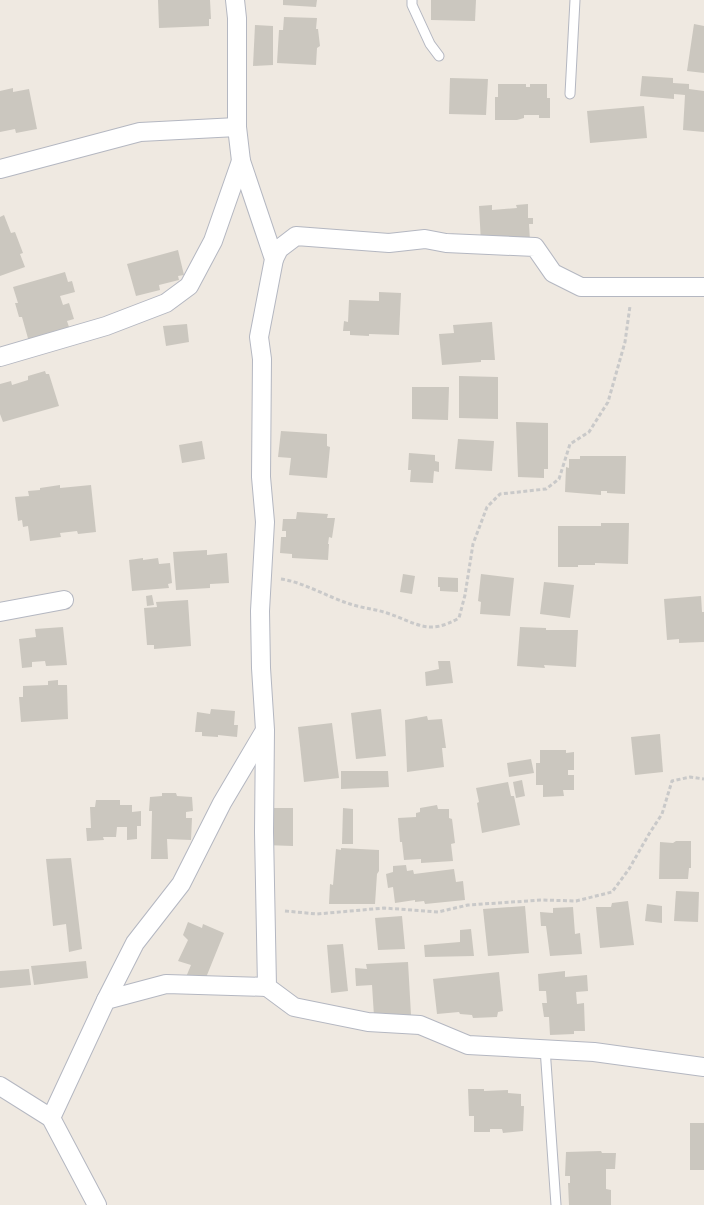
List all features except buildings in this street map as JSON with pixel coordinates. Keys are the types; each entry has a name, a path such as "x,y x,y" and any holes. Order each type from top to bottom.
{"street":[{"path":"235,0 237,18 237,127 241,161 274,259"},
{"path":"0,169 140,132 237,127"},
{"path":"0,357 106,326 166,302 189,286 214,241 241,161"},
{"path":"267,986 264,832 265,730 261,668 261,574 265,522 261,477 262,359 260,337 274,259 279,250 296,236 389,243 425,240 446,243 512,244 536,247 553,273 582,287 704,287"},
{"path":"0,612 64,600"},
{"path":"51,1118 106,1000 136,943 181,884 222,803 265,730"},
{"path":"106,1000 166,984 267,986 294,1007 368,1022 420,1025 468,1045 594,1052 704,1067"},
{"path":"0,1086 51,1118 97,1205"}],"lane":[{"path":"412,0 412,5 430,44 439,56"},
{"path":"570,94 575,0"},
{"path":"545,1048 556,1205"}],"path":[{"path":"261,574 293,582 352,605 386,612 426,628 447,625 460,618 473,544 487,507 500,494 546,489 559,479 570,444 589,432 608,402 625,342 632,286"},
{"path":"266,910 317,914 384,908 438,912 468,905 542,900 576,901 612,892 629,869 648,834 662,814 672,781 690,777 704,779"}]}
